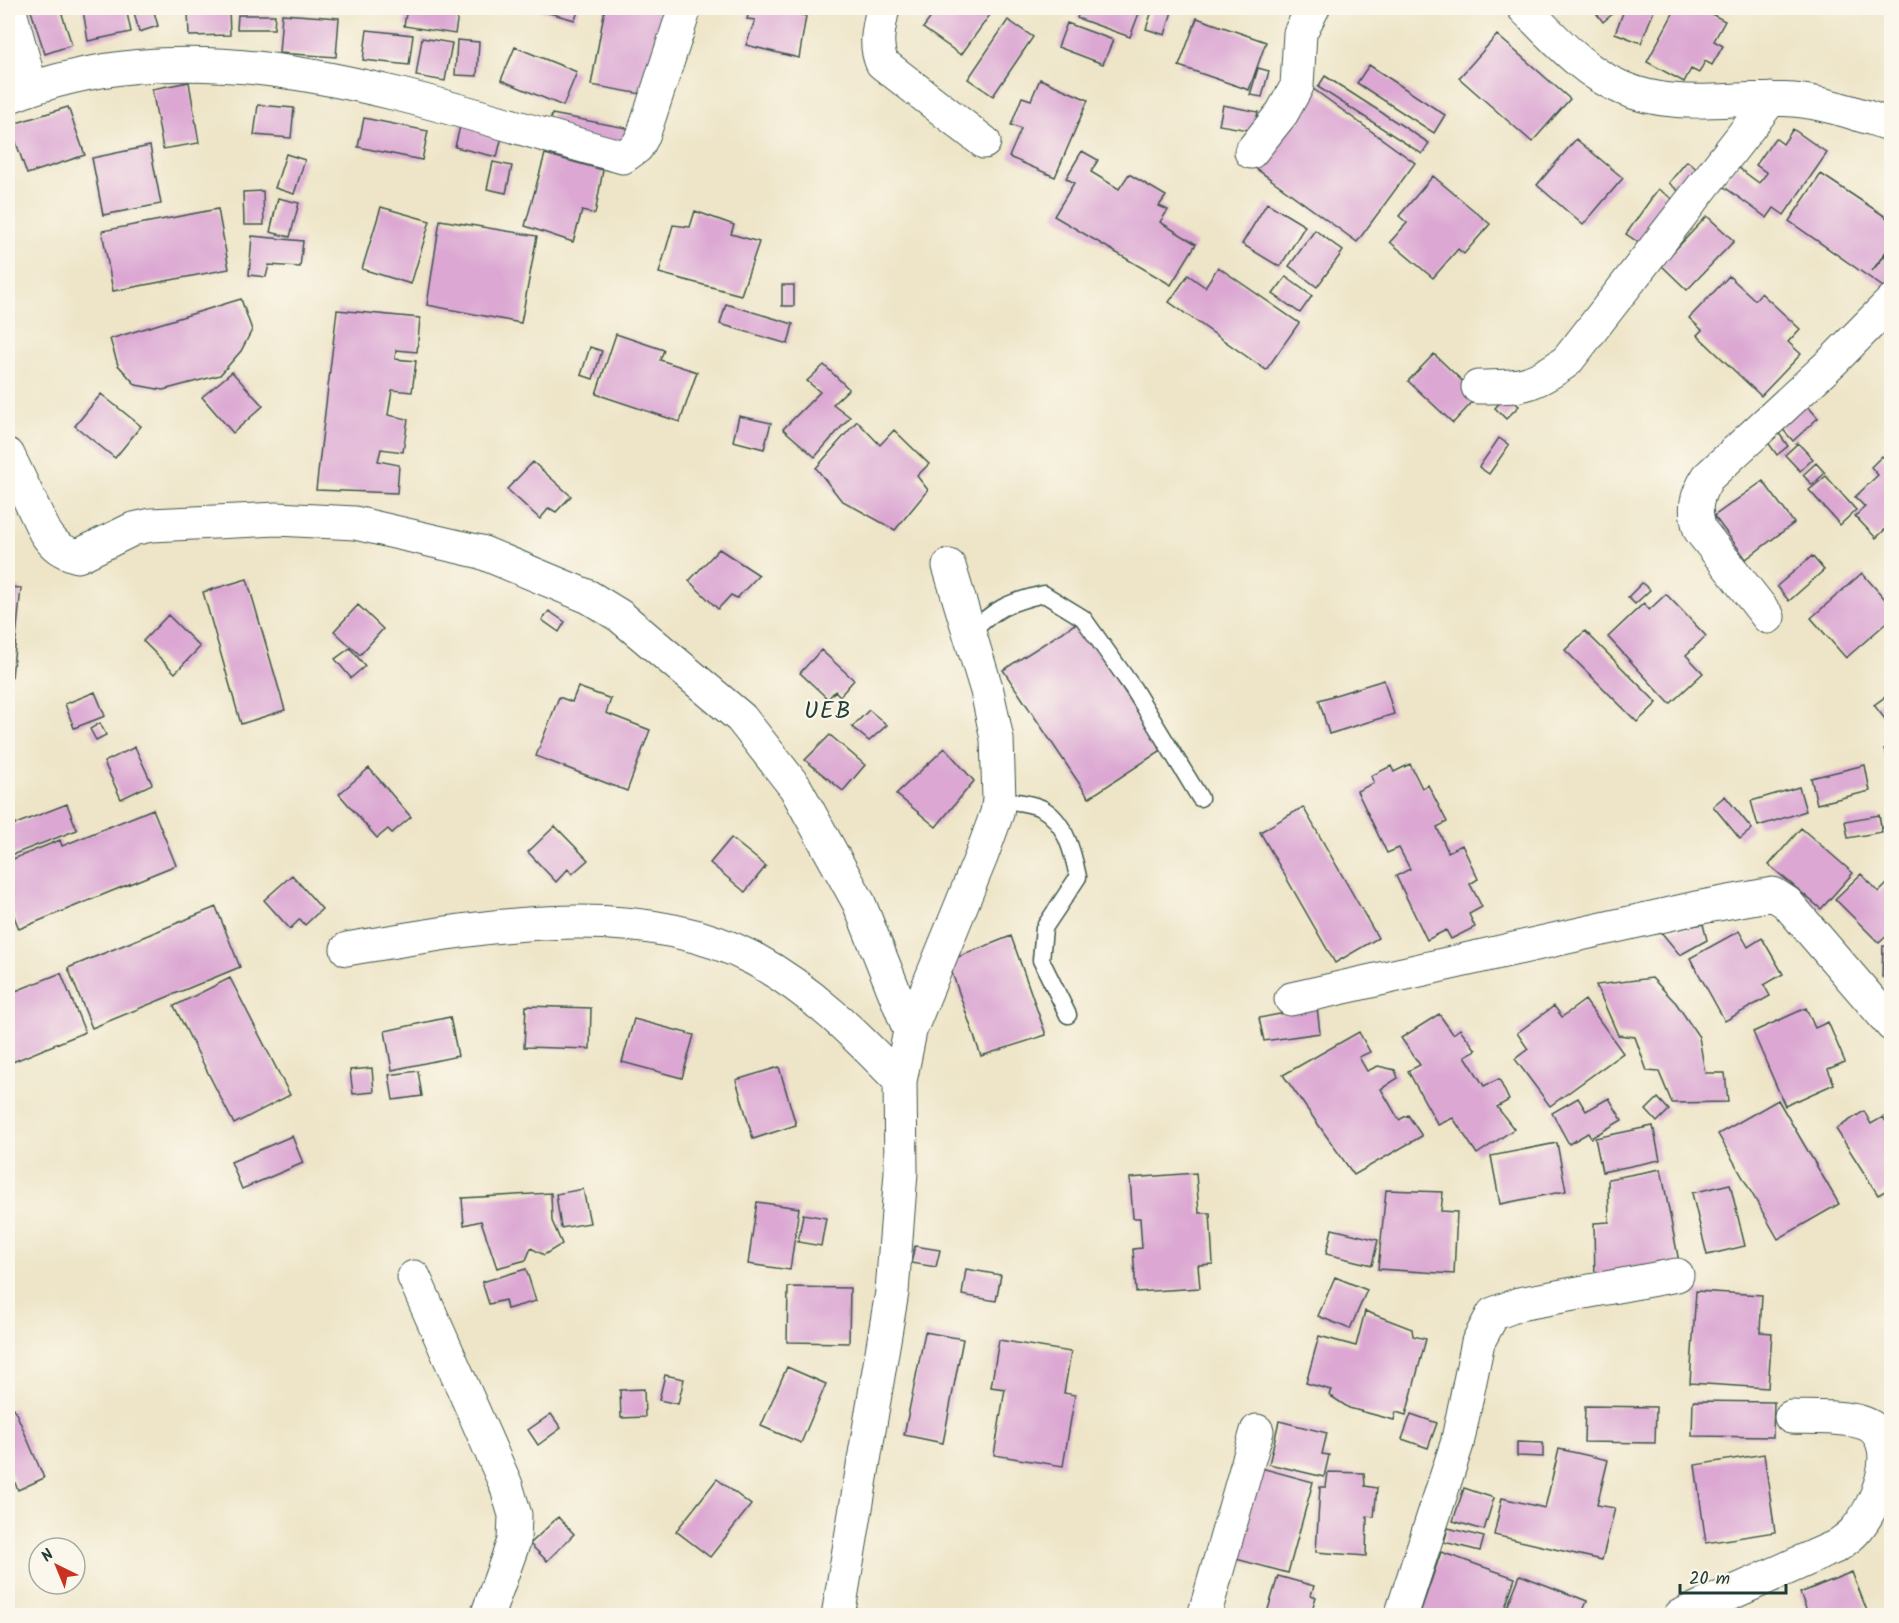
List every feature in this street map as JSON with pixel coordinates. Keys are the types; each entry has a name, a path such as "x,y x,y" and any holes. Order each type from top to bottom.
{"street":[{"path":"9,8 19,92 81,73 115,67 179,63 242,68 340,80 411,97 519,130 623,157 637,147 643,136 685,8"},
{"path":"883,8 877,43 882,63 984,142"},
{"path":"1251,152 1282,113 1297,86 1300,33 1312,8"},
{"path":"1524,8 1565,49 1596,74 1622,88 1651,98 1683,102 1796,100 1827,106 1892,125"},
{"path":"1478,387 1519,387 1541,380 1567,361 1771,99"},
{"path":"1768,617 1700,530 1694,513 1697,496 1708,477 1833,362 1892,301"},
{"path":"8,455 52,544 65,552 78,556 133,529 151,525 277,519 355,524 481,552 589,597 620,616 741,718 795,787 859,903 910,1031"},
{"path":"838,1616 892,1292 901,1172 900,1081 910,1031 981,857 997,813 999,799 997,739 987,691 949,566"},
{"path":"1291,999 1696,908 1773,894 1787,903 1892,1024"},
{"path":"347,949 451,931 581,922 664,928 712,941 754,959 804,991 842,1022 900,1081"},
{"path":"1401,1616 1457,1444 1478,1342 1493,1314 1519,1304 1677,1275"},
{"path":"414,1277 506,1485 515,1515 514,1541 487,1616"},
{"path":"1680,1616 1837,1546 1855,1531 1869,1512 1883,1475 1885,1448 1873,1428 1850,1420 1791,1418"},
{"path":"1204,1616 1257,1431"}],"lane":[{"path":"969,635 987,616 1012,601 1044,594 1083,618 1133,688 1200,798"},
{"path":"999,799 1041,808 1055,820 1072,847 1078,877 1044,927 1041,960 1068,1015"}],"building":[{"path":"30,8 60,8 72,45 45,54"},
{"path":"126,8 131,32 88,41 83,10"},
{"path":"133,8 153,8 158,26 139,32"},
{"path":"201,8 229,8 230,35 189,36 188,11 201,10"},
{"path":"407,8 459,8 455,34 404,26"},
{"path":"531,8 579,8 575,20"},
{"path":"605,8 679,8 652,96 591,85"},
{"path":"750,8 775,8 806,16 799,58 746,45 755,20 747,19"},
{"path":"938,8 986,8 992,12 961,55 923,28"},
{"path":"1054,8 1073,8 1070,14"},
{"path":"1081,8 1141,8 1130,37 1077,18"},
{"path":"1153,8 1173,8 1165,35 1146,29"},
{"path":"1613,8 1616,11 1603,22 1593,9"},
{"path":"1625,8 1655,8 1641,43 1615,33"},
{"path":"1676,8 1700,8 1725,21 1714,41 1723,46 1712,65 1705,61 1699,73 1691,69 1684,82 1647,62"},
{"path":"282,14 339,18 336,57 279,53"},
{"path":"238,15 275,15 274,29 237,29"},
{"path":"1197,18 1266,42 1249,90 1179,66"},
{"path":"1008,20 1033,37 993,96 968,79"},
{"path":"1067,23 1113,40 1103,64 1058,47"},
{"path":"367,30 413,35 409,65 363,60"},
{"path":"1497,35 1570,99 1532,142 1459,78"},
{"path":"422,38 452,43 445,81 416,76"},
{"path":"457,40 479,42 477,76 455,75"},
{"path":"515,47 577,72 563,106 501,80"},
{"path":"1369,65 1445,115 1434,133 1357,83"},
{"path":"1258,68 1269,71 1262,97 1250,95"},
{"path":"1325,76 1429,143 1422,154 1318,87"},
{"path":"1040,79 1088,100 1055,177 1009,157 1021,129 1011,125 1022,97 1031,100"},
{"path":"189,82 199,143 163,149 152,89"},
{"path":"1312,88 1415,163 1357,242 1254,167"},
{"path":"258,105 294,108 291,138 254,135"},
{"path":"1223,105 1258,112 1254,131 1219,125"},
{"path":"68,107 85,155 27,174 10,125"},
{"path":"552,114 637,130 634,147 548,130"},
{"path":"364,118 428,131 422,160 358,147"},
{"path":"461,122 503,132 497,157 455,147"},
{"path":"1793,129 1827,153 1784,215 1774,208 1767,218 1723,186 1736,166 1759,183 1767,173 1756,165 1775,138 1783,144"},
{"path":"1576,139 1623,178 1583,225 1537,185"},
{"path":"150,146 161,204 103,215 92,158"},
{"path":"1082,151 1098,160 1091,172 1119,189 1129,174 1166,196 1159,206 1168,210 1160,222 1196,244 1171,285 1054,216 1074,183 1066,178"},
{"path":"286,154 305,160 294,194 275,188"},
{"path":"545,154 603,170 595,214 582,211 573,242 525,226"},
{"path":"1687,161 1706,177 1688,199 1669,183"},
{"path":"493,162 512,166 506,193 487,189"},
{"path":"1821,174 1892,221 1892,243 1872,271 1892,247 1892,282 1886,289 1789,221"},
{"path":"1433,176 1490,224 1464,254 1458,249 1433,278 1390,242 1407,223 1399,216"},
{"path":"1658,189 1681,205 1648,249 1626,234"},
{"path":"263,191 264,225 244,225 243,192"},
{"path":"278,198 299,203 290,237 270,232"},
{"path":"1267,203 1305,226 1280,267 1242,244"},
{"path":"381,207 430,221 411,284 362,269"},
{"path":"218,209 229,269 113,291 102,231"},
{"path":"695,211 734,225 731,234 759,242 741,295 659,273 673,225 690,227"},
{"path":"1707,216 1734,241 1687,290 1661,265"},
{"path":"440,220 537,236 521,323 427,305"},
{"path":"1315,230 1343,251 1317,287 1289,266"},
{"path":"252,236 303,241 300,267 269,265 266,277 249,275"},
{"path":"1218,267 1299,323 1266,370 1169,302 1188,275 1205,287"},
{"path":"1729,276 1755,300 1761,293 1800,329 1788,342 1801,354 1761,396 1697,335 1702,330 1689,318"},
{"path":"1286,277 1312,296 1300,313 1273,294"},
{"path":"782,285 794,285 794,306 782,306"},
{"path":"241,299 252,330 241,351 220,375 163,390 136,385 118,365 110,339"},
{"path":"726,304 793,324 788,344 720,324"},
{"path":"337,310 420,318 417,352 396,350 395,359 416,361 412,392 392,390 388,415 408,419 403,452 381,449 378,461 399,465 397,493 316,490"},
{"path":"616,334 664,350 660,360 697,372 680,422 596,394"},
{"path":"590,347 602,351 593,379 581,375"},
{"path":"1434,354 1478,396 1453,423 1408,381"},
{"path":"824,365 849,389 833,404 850,417 815,457 783,429 820,392 807,381"},
{"path":"232,372 263,406 233,433 202,397"},
{"path":"101,394 141,426 115,458 75,426"},
{"path":"1507,395 1519,406 1506,419 1495,408"},
{"path":"1804,402 1818,418 1793,441 1779,425"},
{"path":"739,416 771,423 764,449 733,441"},
{"path":"857,421 880,445 894,430 929,464 917,476 928,490 895,530 841,500 816,468"},
{"path":"1778,432 1788,446 1777,455 1767,441"},
{"path":"1499,438 1509,445 1489,474 1479,467"},
{"path":"1798,443 1813,459 1800,471 1785,455"},
{"path":"1882,456 1888,462 1892,459 1892,523 1876,538 1855,516 1865,507 1855,497 1878,475 1871,467"},
{"path":"533,462 571,496 556,512 549,508 540,519 507,489"},
{"path":"1816,463 1825,473 1812,485 1803,475"},
{"path":"1826,476 1856,510 1840,525 1809,490"},
{"path":"1763,481 1794,523 1746,559 1714,516"},
{"path":"719,549 759,575 737,598 731,595 718,609 689,581"},
{"path":"1812,556 1824,570 1789,601 1777,586"},
{"path":"1862,573 1892,607 1892,618 1846,658 1811,618"},
{"path":"247,579 285,710 241,724 203,592"},
{"path":"1642,583 1650,590 1635,604 1628,597"},
{"path":"8,587 21,588 12,677 8,677"},
{"path":"1666,594 1706,636 1686,655 1703,673 1670,704 1608,637 1644,603 1649,610"},
{"path":"358,605 383,629 360,655 334,631"},
{"path":"549,611 565,622 559,632 542,620"},
{"path":"168,615 200,647 175,673 143,641"},
{"path":"1078,622 1163,749 1089,798 1003,670"},
{"path":"1585,631 1657,703 1637,722 1565,650"},
{"path":"350,648 365,666 351,678 335,659"},
{"path":"821,650 854,680 840,696 835,691 828,699 800,673"},
{"path":"1384,680 1394,714 1329,734 1319,700"},
{"path":"578,687 611,699 606,713 650,730 627,791 536,756 559,697 572,702"},
{"path":"95,692 105,716 74,728 65,704"},
{"path":"1892,692 1892,728 1874,705"},
{"path":"869,710 887,725 869,741 852,727"},
{"path":"100,723 106,735 96,740 90,729"},
{"path":"830,735 865,765 843,791 805,760"},
{"path":"1892,746 1892,768 1884,749"},
{"path":"135,747 152,784 121,799 104,762"},
{"path":"945,748 974,781 936,827 896,794"},
{"path":"1410,764 1422,788 1428,785 1447,822 1437,827 1448,852 1462,845 1478,879 1470,884 1482,907 1469,914 1475,927 1451,939 1446,930 1427,940 1396,876 1410,869 1399,848 1387,853 1357,791 1374,783 1371,776 1391,766 1394,772"},
{"path":"1865,765 1870,791 1817,804 1811,778"},
{"path":"369,768 411,817 392,833 388,829 377,838 339,794"},
{"path":"1799,787 1806,811 1758,826 1751,801"},
{"path":"1725,796 1752,829 1740,839 1713,806"},
{"path":"67,804 77,830 9,856 8,827"},
{"path":"1303,807 1378,938 1335,963 1260,832"},
{"path":"153,809 176,865 19,929 8,901 8,861 60,840 62,846"},
{"path":"1879,815 1882,832 1848,838 1845,821"},
{"path":"555,826 588,860 572,874 568,869 556,882 528,852"},
{"path":"1801,828 1853,873 1821,909 1769,865"},
{"path":"731,838 766,866 745,892 710,863"},
{"path":"1861,874 1879,892 1892,879 1892,931 1879,943 1835,899"},
{"path":"292,875 322,909 305,925 300,919 290,929 264,900"},
{"path":"216,907 240,967 92,1028 68,968"},
{"path":"1703,924 1707,940 1680,955 1661,932"},
{"path":"1739,931 1748,947 1762,938 1783,974 1764,985 1770,996 1725,1021 1690,958"},
{"path":"1011,936 1046,1035 981,1056 948,961"},
{"path":"1883,946 1892,946 1892,977 1882,977"},
{"path":"61,973 85,1032 8,1064 8,994"},
{"path":"230,978 290,1095 234,1124 174,1006"},
{"path":"1652,978 1676,1003 1699,1037 1705,1073 1725,1073 1728,1102 1672,1103 1659,1072 1647,1071 1635,1037 1618,1035 1596,985"},
{"path":"1585,1000 1623,1053 1550,1106 1515,1059 1528,1049 1517,1033 1554,1006 1562,1017"},
{"path":"526,1006 591,1008 590,1049 524,1047"},
{"path":"1317,1007 1320,1033 1264,1041 1259,1018"},
{"path":"1806,1008 1815,1028 1828,1022 1845,1062 1828,1069 1834,1084 1785,1106 1753,1032"},
{"path":"1439,1014 1453,1034 1460,1029 1476,1050 1465,1056 1484,1086 1499,1079 1509,1100 1497,1107 1514,1129 1477,1154 1453,1118 1438,1125 1408,1071 1420,1065 1401,1038"},
{"path":"450,1017 458,1056 392,1070 385,1031"},
{"path":"634,1019 694,1035 682,1078 622,1062"},
{"path":"1359,1032 1370,1052 1359,1057 1367,1071 1378,1066 1395,1070 1398,1078 1381,1089 1399,1120 1408,1115 1422,1136 1354,1175 1283,1075"},
{"path":"779,1067 796,1125 753,1139 736,1080"},
{"path":"372,1068 374,1092 353,1094 350,1070"},
{"path":"418,1071 422,1096 393,1100 389,1075"},
{"path":"1578,1098 1586,1111 1609,1098 1622,1120 1591,1138 1588,1133 1569,1144 1552,1113"},
{"path":"1658,1098 1669,1110 1657,1122 1646,1110"},
{"path":"1778,1100 1839,1204 1778,1239 1718,1134"},
{"path":"1864,1111 1871,1124 1883,1117 1892,1131 1892,1187 1878,1195 1836,1129"},
{"path":"1653,1126 1660,1160 1602,1172 1595,1138"},
{"path":"292,1136 303,1163 242,1189 231,1162"},
{"path":"1557,1143 1566,1191 1500,1204 1491,1156"},
{"path":"1661,1169 1679,1262 1595,1283 1594,1223 1609,1222 1608,1179"},
{"path":"1196,1173 1199,1213 1210,1213 1213,1264 1198,1265 1200,1288 1136,1292 1133,1249 1142,1248 1140,1218 1133,1218 1130,1178"},
{"path":"1730,1184 1745,1246 1707,1255 1692,1193"},
{"path":"583,1189 590,1223 561,1228 556,1194"},
{"path":"1386,1190 1443,1192 1441,1211 1457,1212 1454,1274 1378,1269"},
{"path":"551,1193 552,1221 562,1244 544,1255 531,1248 526,1260 497,1268 481,1221 464,1225 462,1198"},
{"path":"757,1202 799,1208 790,1270 748,1264"},
{"path":"803,1214 826,1218 821,1246 798,1242"},
{"path":"1332,1229 1378,1240 1372,1265 1326,1254"},
{"path":"915,1246 940,1250 936,1267 911,1263"},
{"path":"526,1269 536,1301 507,1309 505,1300 489,1304 482,1282"},
{"path":"966,1269 1001,1275 996,1301 962,1295"},
{"path":"1335,1277 1367,1290 1350,1329 1318,1316"},
{"path":"788,1287 850,1288 849,1343 787,1342"},
{"path":"1696,1291 1762,1295 1760,1332 1772,1333 1768,1388 1690,1383"},
{"path":"1365,1311 1412,1329 1413,1336 1426,1339 1406,1415 1396,1412 1394,1420 1349,1408 1329,1395 1331,1390 1306,1383 1319,1336 1356,1346"},
{"path":"925,1332 963,1339 943,1443 904,1435"},
{"path":"999,1340 1071,1352 1064,1393 1075,1395 1063,1466 994,1455 1005,1389 991,1387"},
{"path":"787,1367 826,1384 801,1443 761,1426"},
{"path":"665,1375 684,1379 678,1404 659,1400"},
{"path":"644,1389 645,1417 621,1418 620,1390"},
{"path":"1693,1401 1774,1402 1773,1437 1692,1436"},
{"path":"1585,1406 1656,1407 1655,1443 1584,1442"},
{"path":"14,1408 44,1478 18,1490 8,1467 8,1411"},
{"path":"551,1414 561,1428 538,1445 528,1430"},
{"path":"1411,1414 1437,1423 1428,1448 1402,1439"},
{"path":"1279,1421 1327,1433 1322,1454 1329,1455 1324,1477 1269,1464"},
{"path":"1517,1442 1543,1443 1543,1457 1517,1456"},
{"path":"1559,1449 1608,1460 1597,1505 1615,1508 1602,1560 1494,1535 1502,1498 1545,1508"},
{"path":"1764,1454 1775,1532 1706,1543 1695,1465"},
{"path":"1261,1468 1313,1482 1288,1573 1236,1559"},
{"path":"1328,1472 1364,1473 1365,1486 1377,1488 1374,1517 1367,1516 1366,1556 1316,1552 1320,1487 1326,1487"},
{"path":"717,1479 751,1505 710,1557 676,1531"},
{"path":"1464,1488 1494,1498 1484,1530 1453,1521"},
{"path":"558,1517 574,1534 547,1561 530,1544"},
{"path":"1448,1528 1484,1537 1480,1551 1444,1542"},
{"path":"1441,1552 1515,1578 1502,1616 1419,1616"},
{"path":"1852,1572 1869,1616 1809,1616 1800,1593"},
{"path":"1520,1575 1587,1601 1581,1616 1527,1616 1507,1608"},
{"path":"1278,1576 1314,1586 1311,1595 1316,1597 1310,1616 1266,1616"}],"district":[{"name":"UEB","path":"828,710"}]}
